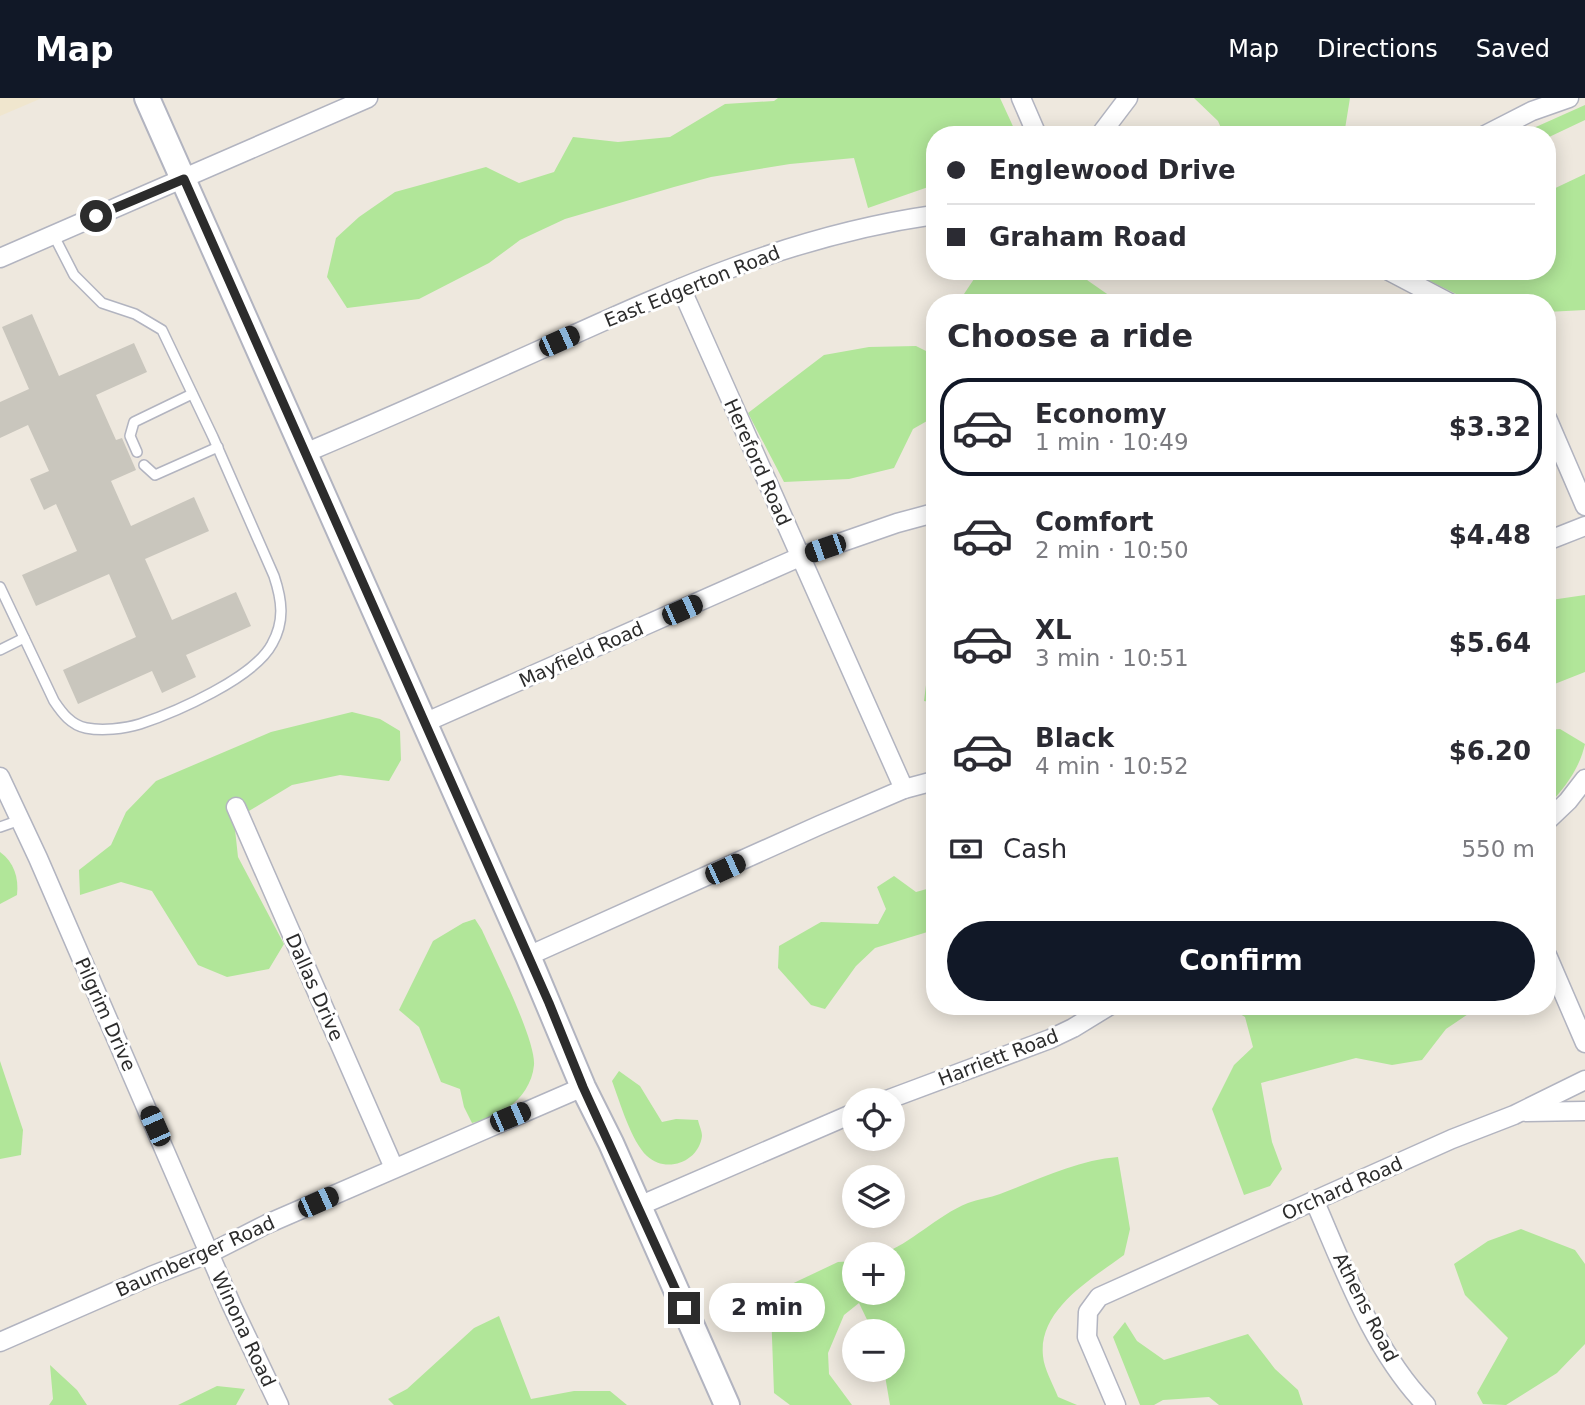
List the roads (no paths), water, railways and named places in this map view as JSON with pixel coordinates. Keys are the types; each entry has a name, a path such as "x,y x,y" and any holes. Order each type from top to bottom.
{"main road":[{"path":"147,98 528,956 583,1087 727,1405"}],"street":[{"path":"0,258 368,98"},
{"path":"1021,98 1033,126"},
{"path":"1107,126 1128,98"},
{"path":"1503,126 1532,111 1569,98"},
{"name":"East Edgerton Road","path":"305,453 400,414 731,267 804,242 869,226 926,216"},
{"path":"1406,280 1433,294"},
{"name":"Hereford Road","path":"681,288 904,789"},
{"path":"1556,439 1585,506"},
{"name":"Mayfield Road","path":"424,723 802,556 926,515"},
{"path":"1556,537 1585,526"},
{"name":"Pilgrim Drive","path":"0,777 210,1253"},
{"path":"1556,812 1585,779"},
{"path":"528,956 904,789 926,783"},
{"name":"Dallas Drive","path":"236,807 394,1168"},
{"path":"1556,976 1585,1043"},
{"name":"Harriett Road","path":"905,1093 1050,1039 1094,1015"},
{"name":"Orchard Road","path":"1116,1405 1087,1337 1088,1312 1099,1297 1429,1149 1519,1112 1585,1080"},
{"name":"Baumberger Road","path":"0,1342 210,1253 267,1224 583,1087"},
{"path":"1519,1112 1585,1111"},
{"path":"639,1206 842,1118"},
{"name":"Athens Road","path":"1315,1202 1355,1293 1384,1347 1426,1405"},
{"name":"Winona Road","path":"210,1253 279,1405"}],"lane":[{"path":"0,587 54,701 66,717 83,727 103,729 138,725 218,690 252,667 272,645 281,620 281,599 274,576 218,447 162,330 135,314 102,303 74,275 53,234"},
{"path":"137,452 130,436 134,422 192,394"},
{"path":"144,465 155,475 218,447"},
{"path":"0,650 24,638"},
{"path":"0,828 20,820"}]}
